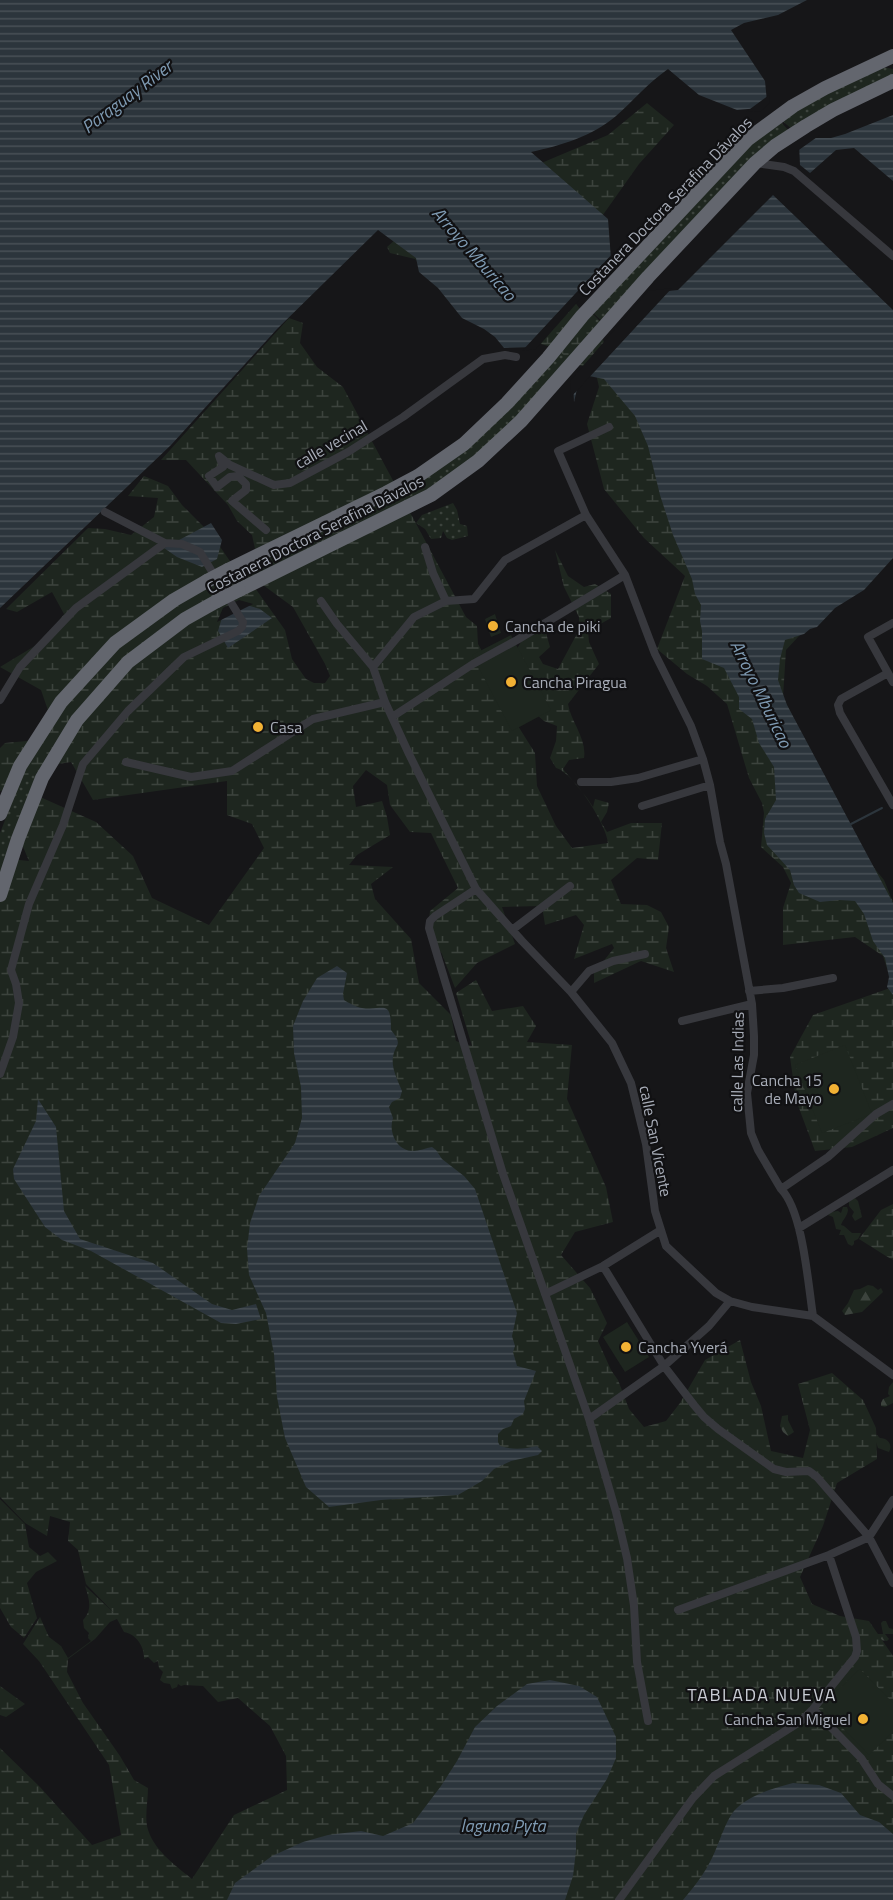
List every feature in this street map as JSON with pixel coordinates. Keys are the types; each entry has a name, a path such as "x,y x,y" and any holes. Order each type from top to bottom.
{"highway":[{"name":"Costanera Doctora Serafina Dávalos","path":"0,814 20,766 61,702 115,643 174,600 207,581 418,476 464,444 548,358 582,316 748,139 793,106 893,56"},
{"name":"Costanera Doctora Serafina Dávalos","path":"0,895 18,839 42,778 77,720 128,662 185,619 431,495 478,461 521,421 648,277 755,163 775,146 806,126 833,110 893,81"}],"street":[{"path":"755,163 784,167 794,171 893,256"},
{"name":"calle vecinal","path":"266,530 231,501 246,490 246,484 238,476 230,477 217,487 209,476 223,466 219,456 230,465 274,485 290,483 348,452 403,417 483,359 505,355 516,357"},
{"name":"calle Las Indias","path":"609,427 558,451 586,515 625,575 655,654 682,707 703,759 726,864 752,1004 754,1055 747,1093 751,1133 758,1150 794,1209 813,1316"},
{"path":"0,1074 13,1037 19,1004 11,970 30,904 63,825 83,764 128,711 184,657 238,631 243,622 200,552 182,544 165,543 105,512"},
{"path":"373,667 414,617 446,601 474,599 506,560 586,515"},
{"path":"0,700 20,667 76,608 165,543"},
{"path":"425,547 433,573 446,601"},
{"path":"392,717 473,664 625,575"},
{"name":"calle San Vicente","path":"321,601 373,667 385,702 476,890 571,992 612,1043 631,1083 646,1144 656,1211 666,1246 716,1293 730,1301 752,1308 813,1316"},
{"path":"893,622 868,637 893,682"},
{"path":"888,673 841,699 838,705 840,713 893,803"},
{"path":"126,762 190,777 232,771 313,719 385,702"},
{"path":"581,782 611,782 638,778 703,759"},
{"path":"642,806 710,785"},
{"path":"512,930 570,886"},
{"path":"476,890 435,916 430,921 429,928 503,1174 589,1419 616,1512 627,1558 634,1606 638,1662 648,1721"},
{"path":"571,992 589,971 613,961 645,954"},
{"path":"749,991 783,988 833,978"},
{"path":"682,1021 752,1004"},
{"path":"781,1189 828,1157 876,1114 893,1104"},
{"path":"799,1228 893,1170"},
{"path":"545,1294 603,1266 661,1230"},
{"path":"603,1266 664,1366 694,1405 711,1423 774,1468 786,1472 809,1471 817,1477 869,1537 893,1583"},
{"path":"589,1419 664,1366 709,1326 730,1301"},
{"path":"813,1316 893,1375"},
{"path":"678,1610 829,1555 869,1537 893,1500"},
{"path":"619,1900 693,1798 714,1776 801,1721 855,1657 856,1637 829,1555"},
{"path":"813,1709 861,1758 878,1784 893,1796"}],"green space":[{"path":"883,67 893,69 893,77 792,129 781,120 805,104"},
{"path":"647,103 674,125 639,164 600,219 574,301 611,351 860,570 786,650 783,697 861,852 884,880 893,902 893,987 883,956 855,937 783,945 783,908 791,883 783,867 761,847 764,813 762,803 749,778 727,704 657,649 685,576 644,538 604,489 587,424 599,387 595,369 575,364 555,348 534,342 454,296 415,259 390,253 387,247 429,210 608,135"},
{"path":"780,121 789,131 604,323 593,313 746,147"},
{"path":"593,314 603,324 527,407 457,472 399,507 226,593 220,581 379,504 419,480"},
{"path":"289,318 303,323 300,343 317,367 343,387 466,617 477,626 478,644 495,674 501,699 535,753 537,786 556,826 572,848 608,843 601,822 607,832 631,823 662,823 658,860 637,858 611,880 621,904 647,905 661,912 669,927 666,948 674,972 641,961 594,983 594,973 614,948 612,944 574,959 584,925 576,915 545,925 542,906 502,907 515,944 477,963 455,988 442,954 427,934 430,911 458,888 431,833 410,832 390,805 387,785 366,770 353,786 356,807 382,801 390,835 357,855 349,865 393,867 371,884 375,899 411,939 419,983 451,1015 456,1041 472,1046 456,993 476,980 492,1011 523,1006 536,1026 527,1042 572,1045 567,1099 606,1187 613,1222 575,1232 561,1255 590,1288 607,1323 598,1341 618,1380 629,1409 644,1427 666,1421 680,1403 705,1360 740,1340 751,1382 761,1406 771,1451 803,1458 810,1430 798,1384 832,1373 863,1400 876,1428 877,1459 837,1483 823,1526 800,1577 812,1604 840,1616 869,1621 893,1656 893,1900 0,1900 0,1748 40,1787 92,1845 121,1835 109,1765 39,1661 23,1644 40,1617 49,1637 61,1646 68,1658 91,1641 88,1638 89,1633 84,1628 83,1620 89,1608 85,1586 114,1613 86,1584 78,1550 68,1541 70,1522 50,1516 47,1536 25,1523 0,1497 0,864 10,859 29,861 11,818 38,796 96,822 133,856 152,898 209,925 264,848 252,824 227,815 227,781 93,800 71,762 39,767 11,789 0,791 0,748 5,743 27,741 53,725 41,690 0,667 43,641 64,614 52,592 17,612 6,609 88,528 131,535 154,517 158,498 128,496 144,476 168,486 182,505 212,535 234,567 248,578 285,630 292,659 306,679 314,683 325,683 330,676 325,664 293,607 263,585 266,578 257,558 252,535 237,521 228,505 186,460 161,460","holes":["117,1619 124,1632 132,1635 139,1642 144,1659 148,1657 154,1663 158,1661 159,1668 163,1672 160,1680 170,1684 172,1689 178,1684 203,1686 218,1702 238,1698 270,1726 286,1756 287,1790 234,1815 192,1879 165,1856 154,1842 146,1821 148,1788 134,1780 83,1703 67,1672 68,1659 95,1639 110,1622"]},
{"path":"453,503 460,524 467,526 468,536 452,540 447,538 443,531 441,538 431,539 425,529 416,523 422,515"},
{"path":"555,550 568,576 584,587 595,584 611,594 611,618 588,631 589,642 599,664 568,704 581,737 584,758 569,760 563,769 572,779 556,768 550,758 556,741 557,726 544,721 530,709 514,654 525,635 542,619 550,647 539,657 543,664 558,669 579,630 579,617 564,587"},
{"name":"Cancha de piki","path":"495,614 501,633 491,637 485,619"},
{"name":"Cancha Piragua","path":"511,635 551,710 512,731 472,655"},
{"path":"89,675 29,796 0,873 0,833 25,769"},
{"path":"582,792 593,807 595,799 609,803 601,822"},
{"path":"893,987 893,1128 852,1147 815,1151 796,1100 790,1057 813,1015"},
{"name":"Cancha 15 de Mayo","path":"845,1045 872,1114 822,1133 795,1065"},
{"path":"855,1198 862,1217 855,1221 849,1201"},
{"path":"893,1204 893,1260 859,1239 881,1210"},
{"path":"843,1207 847,1207 848,1210 841,1225 852,1233 861,1233 852,1246 848,1244 844,1235 839,1235 841,1230 836,1229 833,1217 828,1215 831,1212 841,1213"},
{"path":"868,1285 878,1290 881,1288 883,1292 862,1312 845,1315 842,1311 854,1290"},
{"name":"Cancha Yverá","path":"627,1322 649,1357 625,1372 603,1337"},
{"path":"893,1382 893,1403 885,1407 881,1406 883,1399 890,1396 889,1387"},
{"path":"788,1415 794,1432 788,1436 780,1426 782,1416"},
{"path":"877,1435 889,1442 889,1452 878,1448 874,1436"},
{"path":"0,1499 25,1524 29,1547 40,1556 48,1552 57,1561 36,1572 27,1583 37,1618 24,1638 11,1627 0,1608"},
{"path":"886,1621 889,1628 893,1629 893,1634 885,1634 889,1639 887,1641 880,1640 876,1634 883,1634 881,1623"},
{"name":"Cancha San Miguel","path":"860,1669 893,1703 893,1732 869,1755 821,1706"},
{"path":"0,1686 25,1704 6,1717 0,1715"}],"water":[{"path":"0,0 807,0 778,15 744,23 731,30 765,81 767,102 759,108 737,110 699,95 668,69 597,130 565,143 531,152 608,219 611,259 534,347 504,348 484,329 462,318 438,288 419,272 416,258 378,230 277,329 171,445 0,608"},
{"path":"893,115 893,181 854,148 836,150 810,173 800,165 799,144 807,138 831,138"},
{"name":"Arroyo Mburicao","path":"773,195 893,310 893,558 864,590 835,608 817,627 785,640 778,680 787,705 893,903 893,995 887,987 889,977 885,958 873,941 864,914 855,901 820,902 799,893 790,870 767,845 764,833 765,819 776,800 774,767 759,743 752,719 739,709 739,697 724,668 702,659 701,605 673,535 648,446 635,416 604,379 589,376 578,385 574,402 573,382 650,293 678,290"},
{"path":"211,523 222,540 217,559 202,567 177,557 164,548"},
{"path":"240,603 260,609 272,618 228,648 218,631 224,611"},
{"path":"337,966 347,973 344,1000 362,1008 385,1008 390,1013 391,1030 398,1042 394,1052 393,1066 402,1091 400,1098 392,1102 389,1107 393,1118 392,1129 395,1140 407,1150 415,1151 432,1147 475,1189 517,1313 512,1336 517,1366 536,1371 524,1401 523,1414 514,1419 511,1426 498,1434 498,1442 500,1446 509,1448 537,1446 542,1451 538,1455 511,1461 494,1469 482,1481 458,1495 381,1500 329,1507 306,1487 285,1438 266,1313 249,1275 247,1249 250,1223 259,1196 295,1143 302,1118 301,1087 294,1053 293,1026 303,1001 317,978"},
{"path":"38,1099 56,1127 64,1211 80,1239 153,1263 212,1304 232,1310 256,1304 261,1319 236,1324 221,1323 91,1251 62,1240 45,1227 14,1179 13,1169 36,1121"},
{"name":"laguna Pyta","path":"550,1680 579,1686 597,1697 616,1737 616,1758 607,1779 584,1815 576,1834 573,1876 565,1900 227,1900 235,1883 272,1856 303,1842 328,1835 361,1831 383,1836 413,1823 441,1786 475,1727 497,1706 527,1684"},
{"path":"793,1783 819,1785 841,1793 860,1815 879,1822 893,1834 893,1900 683,1900 706,1869 734,1811 754,1796"}],"pier":[{"path":"769,95 770,103 761,111 746,112"},
{"path":"805,135 820,135 796,152 796,142"},
{"path":"614,252 614,261 536,349 522,351"},
{"path":"672,288 571,397 570,381 648,291"},
{"path":"239,600 253,604 217,622 223,608"}],"waterway":[{"path":"851,824 882,808"}],"place":[{"name":"Cancha de piki","path":"493,626"},
{"name":"Cancha Piragua","path":"511,682"},
{"name":"Casa","path":"258,727"},
{"name":"Cancha 15 de Mayo","path":"834,1089"},
{"name":"Cancha Yverá","path":"626,1347"},
{"name":"Cancha San Miguel","path":"863,1719"}],"district":[{"name":"TABLADA NUEVA","path":"762,1695"}],"water label":[{"name":"Paraguay River","path":"127,97"}]}
